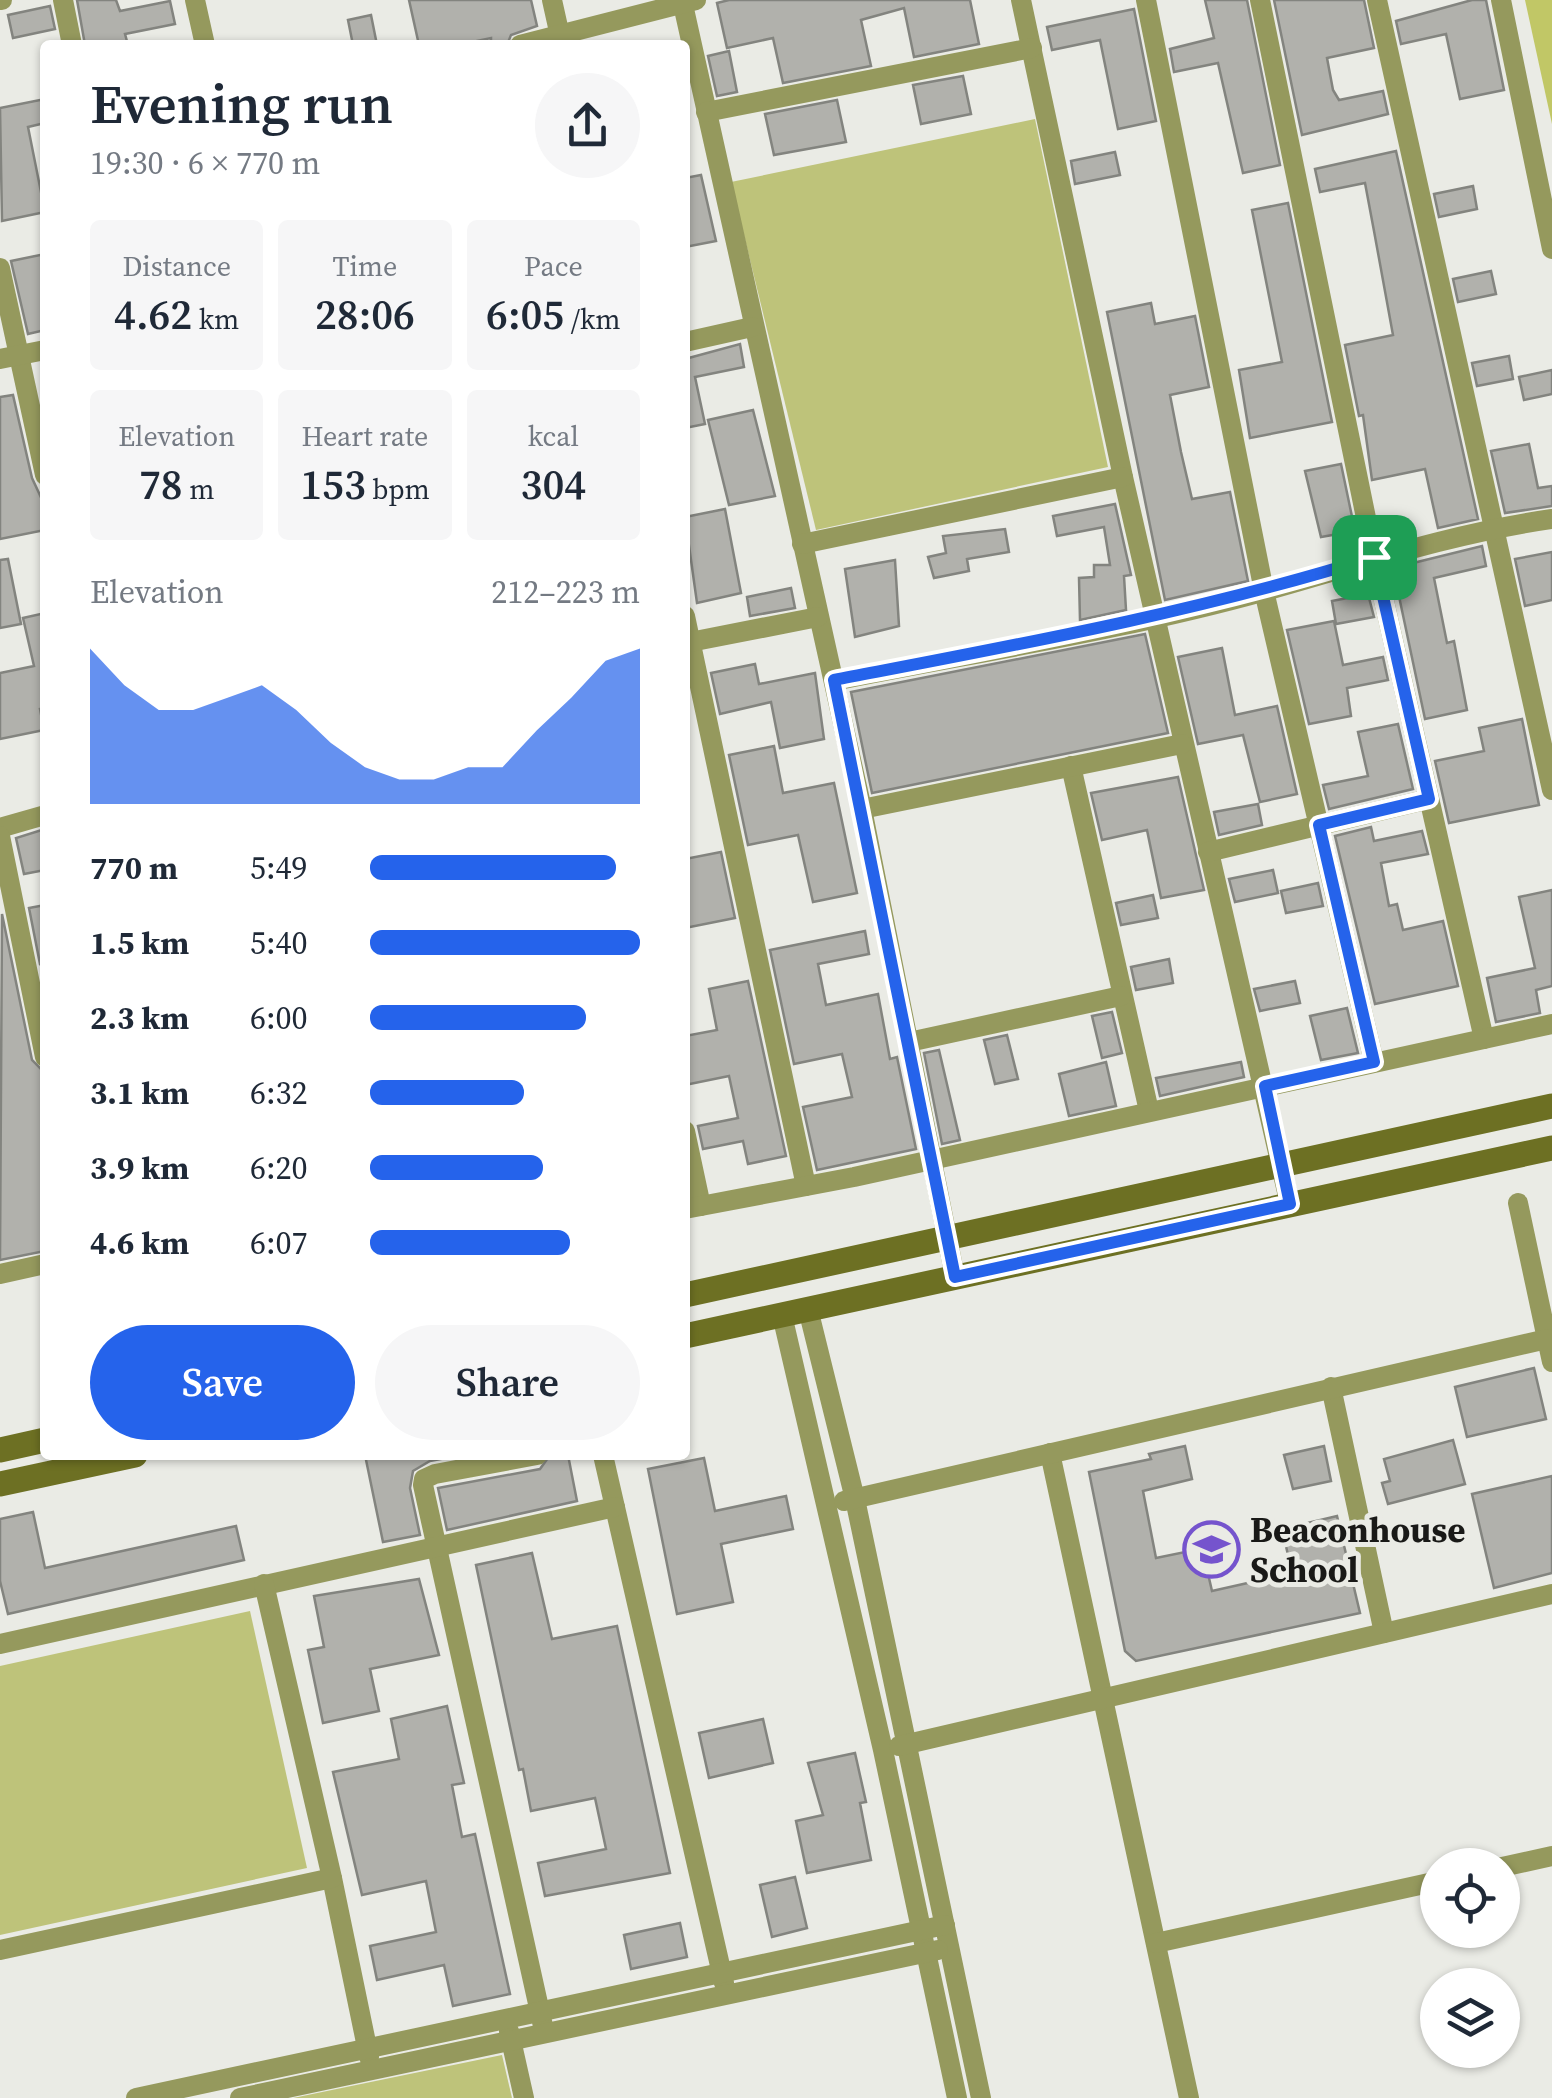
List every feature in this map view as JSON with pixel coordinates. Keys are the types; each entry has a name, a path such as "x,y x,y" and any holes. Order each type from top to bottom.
{"street":[{"path":"63,0 71,40"},
{"path":"195,0 204,40"},
{"path":"552,0 560,40 687,1 706,112 752,327 862,809 955,1277"},
{"path":"1021,0 1182,744 1290,1204"},
{"path":"1146,0 1264,591 1374,1062"},
{"path":"1260,0 1374,557 1484,1039"},
{"path":"1377,0 1552,790"},
{"path":"1501,0 1552,249"},
{"path":"706,112 1032,48"},
{"path":"0,268 9,357 40,458"},
{"path":"690,341 752,327"},
{"path":"9,357 40,351"},
{"path":"802,544 1123,477"},
{"path":"834,680 1157,616 1496,527 1552,519"},
{"path":"690,642 818,618"},
{"path":"690,651 806,1186"},
{"path":"862,809 1182,744"},
{"path":"1071,766 1150,1111"},
{"path":"1208,852 1429,799"},
{"path":"0,828 40,816"},
{"path":"0,836 40,1033"},
{"path":"909,1042 1121,996"},
{"path":"690,1178 693,1207 806,1186 1552,1024"},
{"path":"690,1294 1552,1106"},
{"path":"690,1335 1552,1148"},
{"path":"1518,1202 1552,1362"},
{"path":"0,1274 40,1265"},
{"path":"808,1309 856,1498 981,2098"},
{"path":"782,1315 883,1750 957,2098"},
{"path":"828,1505 1547,1339"},
{"path":"1331,1387 1384,1632"},
{"path":"0,1450 40,1441"},
{"path":"1050,1452 1190,2098"},
{"path":"0,1484 111,1460"},
{"path":"513,1460 424,1479 542,2023"},
{"path":"604,1460 727,1995"},
{"path":"0,1644 616,1506"},
{"path":"264,1584 372,2070"},
{"path":"883,1750 1552,1594"},
{"path":"1520,1863 1552,1856"},
{"path":"0,1950 332,1878"},
{"path":"1156,1943 1420,1885"},
{"path":"542,2023 721,1971 945,1925"},
{"path":"136,2098 194,2092 367,2048 727,1995 950,1948"},
{"path":"240,2098 372,2070 509,2029"},
{"path":"509,2029 524,2098"}],"shaded area":[{"path":"1525,0 1552,0 1552,124"},
{"path":"1035,119 1108,467 816,530 731,182"},
{"path":"250,1611 307,1868 0,1935 0,1666"},
{"path":"502,2055 512,2098 293,2098"}],"building":[{"path":"77,0 116,0 120,11 170,1 175,24 125,34 127,40 84,40"},
{"path":"409,0 531,0 537,26 511,35 509,40 418,40"},
{"path":"970,0 979,44 914,57 904,8 861,20 871,66 783,83 773,38 727,48 717,3"},
{"path":"1205,0 1247,0 1280,165 1243,173 1218,63 1174,72 1170,49 1214,38"},
{"path":"1274,0 1364,0 1374,48 1327,58 1333,90 1339,100 1383,91 1388,114 1302,135"},
{"path":"1472,0 1486,0 1504,90 1460,99 1446,34 1401,44 1396,21"},
{"path":"50,6 55,29 13,38 8,15"},
{"path":"1134,9 1156,121 1118,129 1100,40 1052,50 1047,27"},
{"path":"371,15 376,40 352,40 348,20"},
{"path":"729,51 737,92 717,96 708,56"},
{"path":"963,76 971,114 921,124 913,85"},
{"path":"40,100 40,124 28,127 40,187 40,213 2,221 0,108"},
{"path":"837,100 846,142 774,155 765,114"},
{"path":"1396,151 1478,519 1438,528 1425,469 1372,480 1363,415 1359,416 1345,345 1393,335 1374,231 1365,183 1320,192 1315,169"},
{"path":"1115,152 1120,175 1075,184 1071,161"},
{"path":"701,175 716,241 690,246 690,177"},
{"path":"1473,186 1477,209 1439,217 1434,194"},
{"path":"1288,203 1332,422 1250,438 1239,370 1282,362 1252,210"},
{"path":"40,255 40,331 28,334 11,261"},
{"path":"1491,271 1496,294 1458,302 1453,279"},
{"path":"1151,303 1155,324 1195,316 1209,387 1170,395 1181,452 1192,499 1230,492 1248,581 1165,600 1107,312"},
{"path":"740,344 744,367 695,377 705,424 690,427 690,358"},
{"path":"1509,356 1513,379 1477,386 1472,363"},
{"path":"1552,370 1552,394 1524,400 1519,377"},
{"path":"13,395 32,478 40,495 40,531 0,539 0,397"},
{"path":"753,410 775,496 729,505 708,420"},
{"path":"1529,444 1538,488 1552,486 1552,506 1505,513 1491,451"},
{"path":"1341,464 1355,531 1321,537 1305,471"},
{"path":"1115,504 1131,575 1124,576 1126,610 1080,620 1079,578 1094,577 1094,565 1110,565 1104,527 1057,536 1053,516"},
{"path":"725,509 741,593 697,603 690,516"},
{"path":"1005,529 1009,552 967,559 969,571 934,578 928,557 946,553 943,536"},
{"path":"1482,546 1486,566 1434,578 1447,643 1454,641 1467,710 1425,719 1393,568"},
{"path":"1552,552 1552,600 1525,606 1515,559"},
{"path":"8,559 21,624 0,628 0,560"},
{"path":"895,560 899,626 855,637 845,569"},
{"path":"791,588 795,608 750,616 747,597"},
{"path":"1368,594 1374,617 1336,624 1332,601"},
{"path":"40,614 40,731 0,739 0,673 34,666 23,618"},
{"path":"1334,621 1343,665 1383,657 1388,680 1347,688 1351,716 1309,724 1287,630"},
{"path":"1145,634 1168,733 872,793 851,692"},
{"path":"1222,648 1235,715 1277,706 1297,794 1260,802 1243,735 1198,744 1178,657"},
{"path":"755,664 759,684 815,673 824,739 780,748 771,702 720,714 711,673"},
{"path":"1522,719 1539,805 1449,823 1435,761 1484,751 1479,728"},
{"path":"1398,724 1413,789 1329,809 1323,785 1368,776 1358,732"},
{"path":"774,746 783,793 834,783 857,893 813,902 798,835 748,845 729,755"},
{"path":"1178,777 1204,890 1161,898 1147,830 1102,840 1091,793"},
{"path":"1258,804 1262,825 1219,835 1214,812"},
{"path":"1371,827 1374,841 1422,831 1428,854 1381,863 1389,906 1397,904 1403,930 1443,921 1458,986 1375,1004 1335,836"},
{"path":"40,831 40,871 24,874 16,838"},
{"path":"721,852 735,918 690,927 690,858"},
{"path":"1273,870 1278,893 1235,902 1229,879"},
{"path":"1318,883 1323,906 1286,913 1281,891"},
{"path":"1552,890 1552,986 1536,990 1540,1013 1496,1022 1487,978 1535,968 1519,897"},
{"path":"1153,895 1158,918 1121,925 1116,903"},
{"path":"40,906 40,964 29,908"},
{"path":"2,914 32,1060 40,1068 40,1252 0,1260"},
{"path":"865,931 869,954 818,964 826,1005 878,994 890,1059 897,1057 916,1149 817,1170 803,1107 852,1097 842,1054 794,1064 770,950"},
{"path":"1169,959 1173,983 1136,990 1131,967"},
{"path":"748,981 786,1156 748,1164 743,1141 703,1149 698,1126 738,1118 729,1076 690,1084 690,1035 717,1030 709,989"},
{"path":"1295,981 1300,1003 1260,1011 1254,989"},
{"path":"1347,1008 1358,1053 1321,1060 1310,1016"},
{"path":"1112,1012 1122,1053 1102,1058 1092,1016"},
{"path":"1007,1035 1018,1079 995,1084 984,1040"},
{"path":"939,1050 960,1140 942,1144 924,1053"},
{"path":"1106,1062 1116,1106 1069,1116 1059,1074"},
{"path":"1241,1062 1244,1077 1160,1096 1156,1078"},
{"path":"1534,1368 1546,1419 1467,1437 1455,1387"},
{"path":"1453,1440 1465,1484 1388,1504 1382,1483 1390,1481 1384,1459"},
{"path":"1185,1446 1192,1479 1143,1491 1156,1558 1185,1552 1206,1565 1212,1591 1261,1580 1260,1575 1291,1568 1282,1529 1337,1516 1360,1613 1136,1661 1125,1651 1089,1472 1151,1459 1149,1454"},
{"path":"1324,1446 1331,1481 1293,1489 1284,1455"},
{"path":"704,1458 715,1511 786,1496 793,1529 721,1544 733,1602 677,1614 648,1469"},
{"path":"366,1460 435,1460 413,1471 410,1488 420,1535 383,1542"},
{"path":"546,1460 569,1460 577,1501 447,1530 438,1488 540,1469"},
{"path":"1552,1476 1552,1573 1494,1588 1472,1494"},
{"path":"33,1512 45,1568 236,1526 244,1560 8,1614 0,1581 0,1519"},
{"path":"532,1553 552,1639 617,1626 670,1873 545,1896 538,1863 606,1849 595,1798 531,1811 523,1769 519,1770 476,1565"},
{"path":"419,1579 439,1655 370,1669 379,1711 323,1723 308,1650 324,1647 314,1596"},
{"path":"447,1706 464,1783 452,1785 462,1837 475,1834 510,1994 453,2006 444,1965 377,1980 370,1946 436,1932 426,1881 362,1895 333,1772 399,1759 391,1719"},
{"path":"763,1719 773,1763 709,1778 699,1733"},
{"path":"855,1753 866,1802 860,1803 871,1860 807,1873 796,1821 823,1815 808,1763"},
{"path":"795,1877 807,1928 772,1937 760,1885"},
{"path":"680,1923 687,1957 631,1969 624,1935"}],"place":[{"name":"Beaconhouse School","path":"1211,1550"}],"route":[{"path":"1374,557 1429,799 1319,825 1374,1062 1265,1086 1290,1204 955,1277 834,680 1157,616 1264,591 1374,557"}]}
